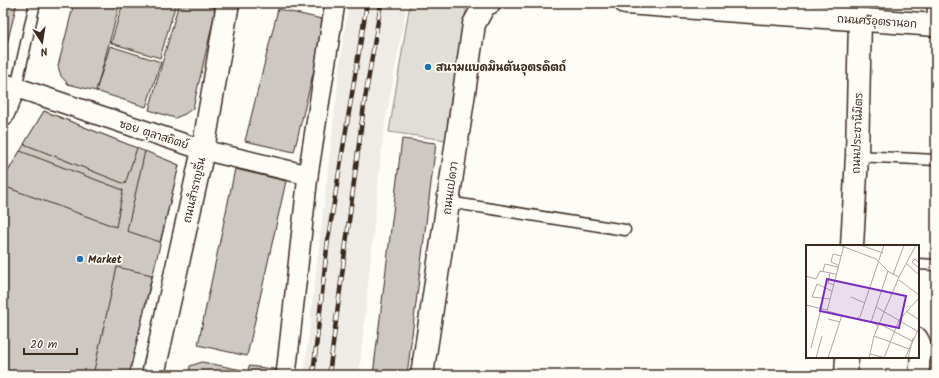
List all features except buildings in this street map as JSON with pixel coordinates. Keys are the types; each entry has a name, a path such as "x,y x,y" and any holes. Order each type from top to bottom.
{"street":[{"name":"ถนนสำราญรื่น","path":"152,375 203,150 228,3"},
{"path":"286,375 308,175 335,3"},
{"name":"ถนนศรีอุตรานอก","path":"626,3 682,5 934,25"},
{"name":"ถนนแปดวา","path":"422,375 474,24 487,4"},
{"name":"ถนนประชานิมิตร","path":"852,245 860,20"},
{"path":"3,117 10,86"},
{"name":"ซอย ตุลาสถิตย์","path":"10,86 203,150 308,175"},
{"path":"919,340 922,344 920,375"},
{"path":"846,375 847,358"}],"lane":[{"path":"10,86 35,3"},
{"path":"932,3 934,25"},
{"path":"856,156 936,160"},
{"path":"448,202 625,230"},
{"path":"919,264 936,265"}],"shaded area":[{"path":"349,3 407,3 383,136 359,375 304,375 343,40"},
{"name":"สนามแบดมินตันอุตรดิตถ์","path":"410,3 467,3 446,140 389,132"}],"railway":[{"path":"313,375 328,239 367,3"},
{"path":"329,375 364,105 381,3"}],"place":[{"name":"สนามแบดมินตันอุตรดิตถ์","path":"428,67"},
{"name":"Market","path":"80,259"}]}
